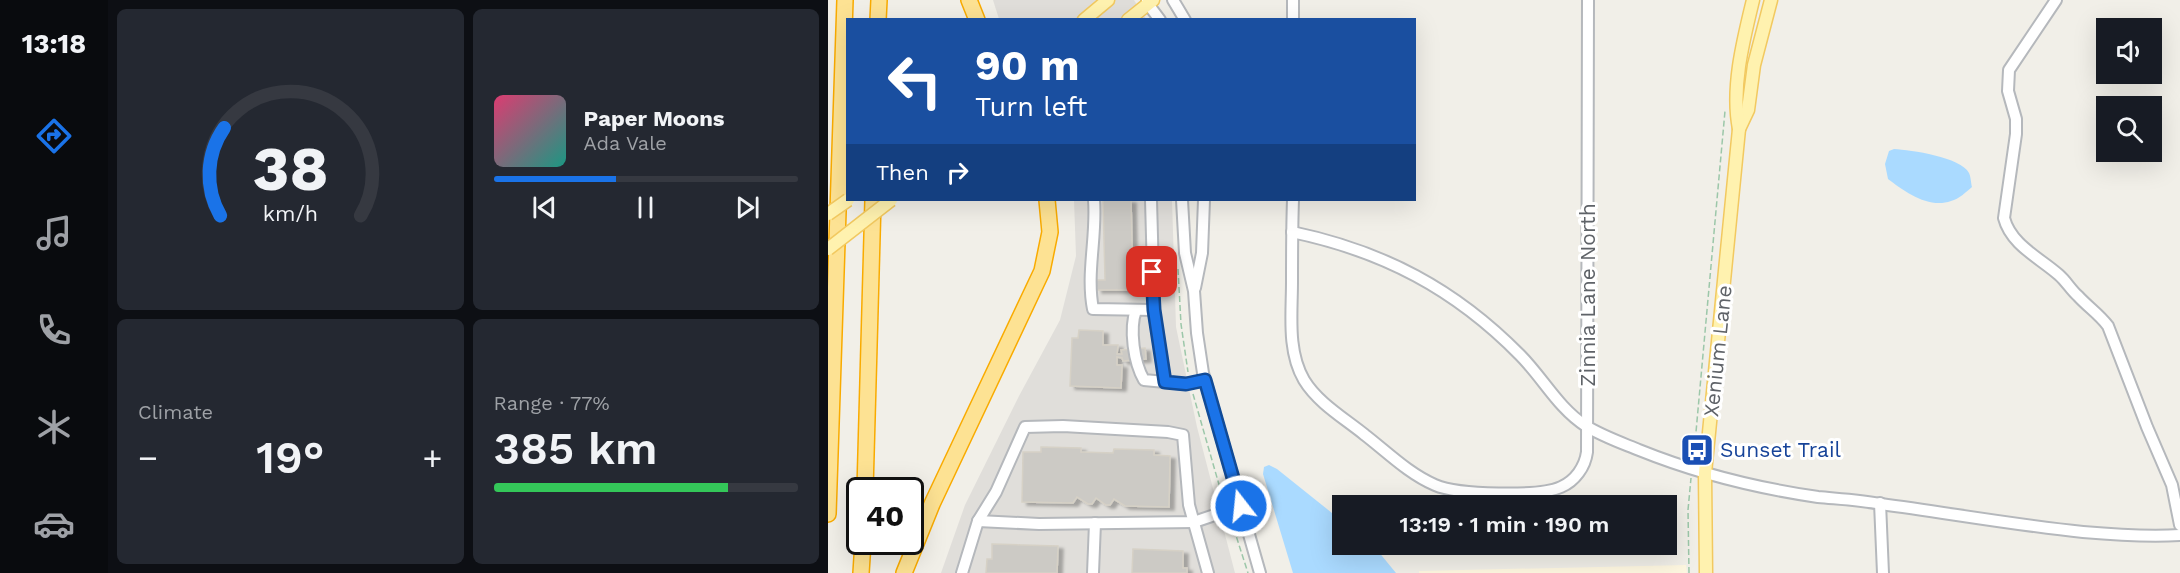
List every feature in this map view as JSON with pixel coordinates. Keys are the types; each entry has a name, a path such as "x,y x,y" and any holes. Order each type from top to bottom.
{"highway":[{"path":"828,514 845,0"},
{"path":"878,18 879,0"},
{"path":"969,0 976,18"},
{"path":"865,477 873,201"},
{"path":"904,573 932,504 1042,271 1050,232 1047,201"},
{"path":"861,573 862,555"}],"main road":[{"path":"1086,18 1108,0"},
{"name":"Xenium Lane","path":"1740,129 1736,110 1742,48 1753,0"},
{"name":"Xenium Lane","path":"1706,573 1705,473 1740,129 1748,110 1754,65 1771,0"},
{"path":"1130,18 1149,1"},
{"path":"828,214 847,201"},
{"path":"828,249 890,201"}],"street":[{"path":"1173,0 1184,18"},
{"path":"1293,0 1293,18"},
{"name":"Zinnia Lane North","path":"1293,201 1292,341 1297,365 1304,380 1314,393 1416,474 1444,489 1469,492 1546,491 1566,484 1579,472 1587,452 1588,0"},
{"path":"2056,0 2009,70 2008,91 2016,119 2016,135 2004,218 2007,229 2013,237 2061,276 2108,326 2172,484 2180,525"},
{"path":"1149,1 1159,18"},
{"path":"1094,201 1096,226 1090,279 1093,309 1154,310"},
{"path":"1151,201 1154,310 1165,382"},
{"path":"1182,201 1185,253 1194,291 1197,333 1205,380 1260,573"},
{"path":"1194,291 1202,253 1204,201"},
{"path":"1292,232 1364,251 1409,272 1448,294 1481,318 1503,339 1527,363 1560,403 1587,427 1673,464 1751,485 2035,527 2145,537 2180,535"},
{"path":"1136,310 1132,332 1138,370 1144,380 1186,384 1205,380"},
{"path":"962,573 978,521 996,492 1025,427 1063,426 1168,432 1182,435 1190,505 1208,573"},
{"path":"1880,504 1883,573"},
{"path":"978,521 1039,524 1194,522 1241,506"},
{"path":"1093,573 1095,523"}],"path":[{"path":"1692,453 1695,443 1726,105"},
{"path":"1689,573 1690,483"}],"shaded area":[{"path":"993,0 1134,0 1145,18 999,18"},
{"path":"1074,201 1172,201 1176,327 1197,427 1235,573 941,573 965,505 1060,320 1076,256"},
{"path":"1686,565 1687,573 1419,573 1419,571"}],"water":[{"path":"1894,149 1935,155 1956,163 1969,173 1972,187 1957,199 1943,203 1918,198 1888,179 1885,164 1889,151"},
{"path":"1269,465 1277,469 1332,513 1332,555 1381,555 1396,573 1293,573 1263,474 1264,467"}],"building":[{"path":"1103,201 1131,201 1133,290 1097,290 1096,280 1105,280"},
{"path":"1079,330 1103,331 1103,345 1118,345 1117,354 1122,354 1121,350 1145,348 1146,359 1123,361 1122,358 1117,357 1117,365 1122,365 1121,388 1070,386 1072,338 1078,338"},
{"path":"1041,447 1081,448 1081,452 1113,453 1114,449 1154,450 1154,455 1170,456 1169,507 1125,506 1114,499 1110,505 1106,505 1096,498 1092,504 1088,504 1077,497 1073,503 1022,502 1023,452 1041,452"},
{"path":"992,544 1058,546 1057,573 986,573 987,559 992,559"},
{"path":"1133,549 1183,551 1183,568 1187,568 1187,573 1132,573"}],"place":[{"name":"Sunset Trail","path":"1697,450"}],"route":[{"path":"1152,272 1154,310 1165,382 1186,384 1205,380 1241,506"}]}
